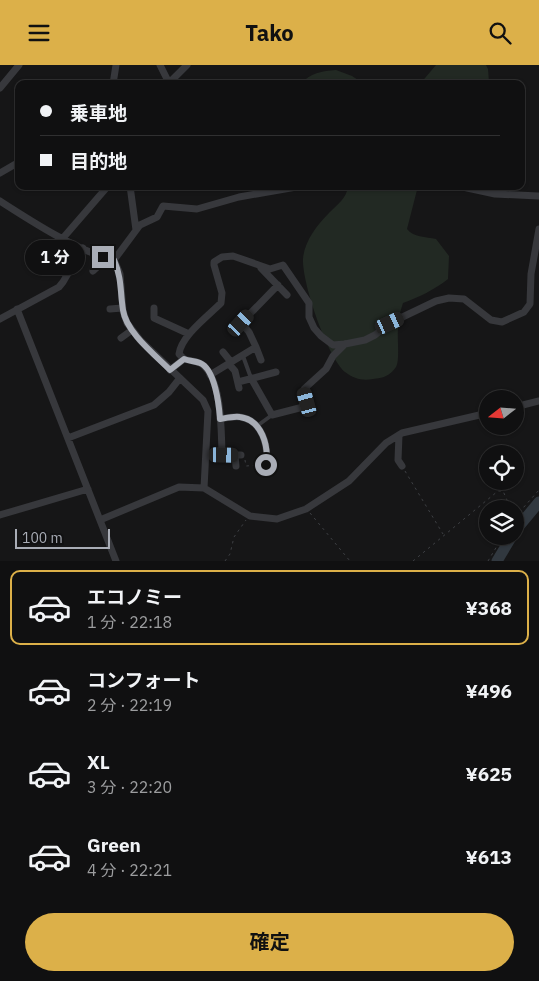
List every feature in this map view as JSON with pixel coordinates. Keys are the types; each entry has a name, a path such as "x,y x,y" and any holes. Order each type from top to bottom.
{"street":[{"path":"0,88 19,65"},
{"path":"114,80 116,65"},
{"path":"160,65 168,80"},
{"path":"172,80 186,65"},
{"path":"0,173 15,164"},
{"path":"63,238 105,190"},
{"path":"131,190 136,230"},
{"path":"93,271 111,259 140,225 158,217 163,206 197,209 239,197 279,190"},
{"path":"476,190 495,194 539,195 539,200"},
{"path":"0,201 63,238 111,259 120,274 122,308 127,323 170,370 203,400 208,411 204,488"},
{"path":"236,466 238,455 224,455 222,452 219,401 210,375 202,364 184,359 178,354 179,349 189,334 222,303 222,293 214,262 222,257 233,256 270,269 283,265 309,303 309,317 314,328 321,337 333,345 345,345 365,340 390,323 436,301 464,299 491,320 502,321 524,312 530,303 531,274 539,229"},
{"path":"0,319 59,287 83,248"},
{"path":"259,266 287,295"},
{"path":"261,360 248,332 241,323 278,285"},
{"path":"110,309 122,308"},
{"path":"154,308 154,317 189,334"},
{"path":"17,309 116,561"},
{"path":"121,338 132,330"},
{"path":"251,378 272,415 307,406 304,389 326,369 333,356 345,345"},
{"path":"210,375 256,347"},
{"path":"223,352 235,371 238,385 251,378 276,372"},
{"path":"170,370 184,359"},
{"path":"68,438 154,405 169,392 180,378"},
{"path":"524,405 539,401"},
{"path":"100,520 179,487 204,488 250,515 277,519 306,509 349,481 386,443 399,435 479,415"},
{"path":"220,419 240,416 257,426 263,435 266,465"},
{"path":"399,435 398,460 402,466"},
{"path":"0,515 88,489"}],"lane":[{"path":"243,356 251,378"},
{"path":"257,426 272,415"}],"path":[{"path":"238,455 245,456 246,466 266,465"},
{"path":"402,466 444,535"},
{"path":"524,507 539,490"},
{"path":"487,500 498,491 503,491 507,500"},
{"path":"413,561 479,506"},
{"path":"306,509 350,561"},
{"path":"224,561 230,554 234,537 250,515"},
{"path":"488,561 498,545"}],"shaded area":[{"path":"436,65 486,65 488,69 489,80 423,80"},
{"path":"336,70 358,80 305,80 317,73"},
{"path":"347,190 417,190 407,229 416,235 436,239 449,256 448,279 426,293 403,303 398,322 398,359 396,367 386,376 369,380 362,380 352,376 345,372 338,364 317,319 304,270 304,253 312,234 344,198"}],"waterway":[{"path":"524,520 539,502"},
{"path":"497,561 507,545"}],"route":[{"path":"103,257 114,260 120,274 123,311 127,323 140,340 170,370 184,359 202,364 210,375 215,388 219,401 220,419 240,416 249,420 260,429 263,435 266,465"}]}
